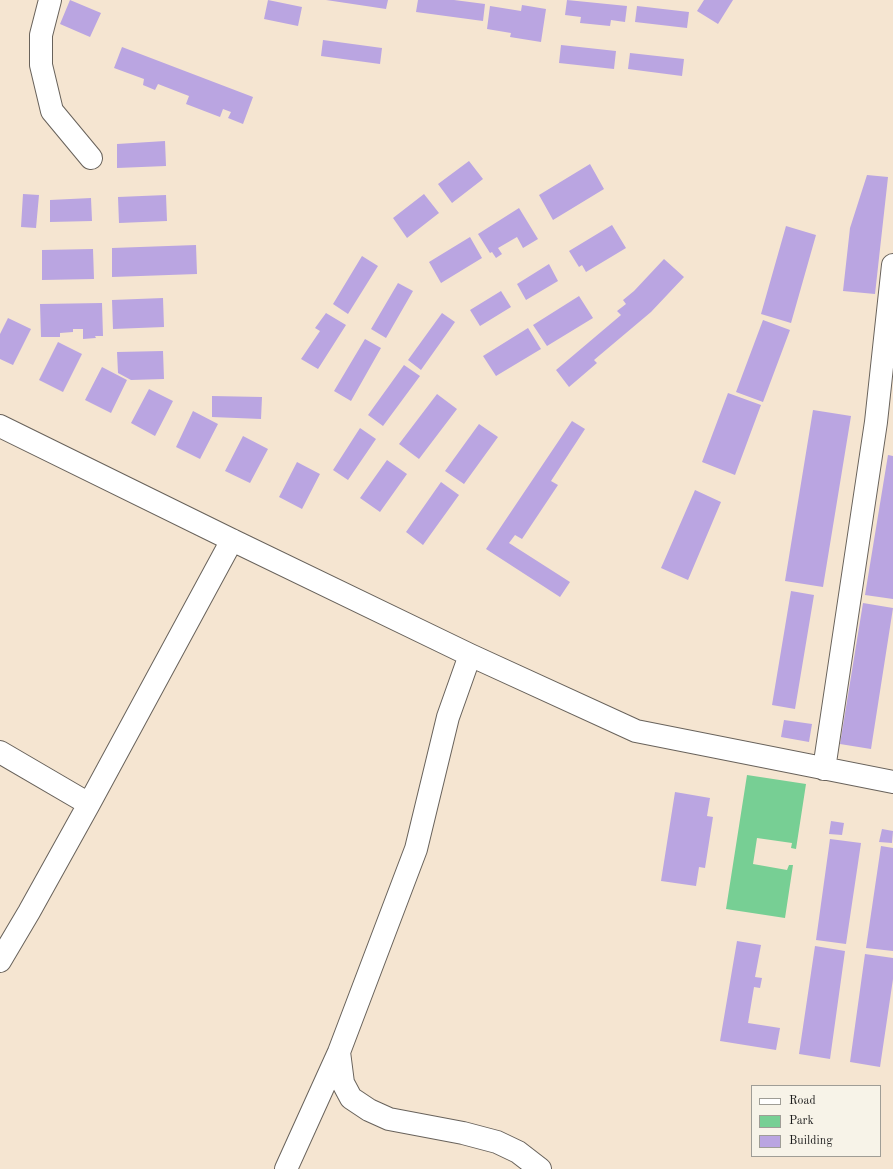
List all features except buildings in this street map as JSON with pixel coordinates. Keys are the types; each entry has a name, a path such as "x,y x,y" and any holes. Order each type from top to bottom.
{"street":[{"path":"50,0 41,35 41,65 52,111 91,158"},
{"path":"824,769 885,423 893,265"},
{"path":"0,426 470,655 636,731 893,782"},
{"path":"0,961 89,804 232,540"},
{"path":"286,1169 339,1052 416,849 448,717 470,655"},
{"path":"0,752 89,804"},
{"path":"339,1052 343,1083 351,1098 369,1110 389,1119 463,1133 497,1142 518,1152 540,1169"}],"green space":[{"path":"747,775 806,784 796,849 791,848 792,843 757,838 753,864 787,870 789,865 793,865 785,918 726,909"}]}
